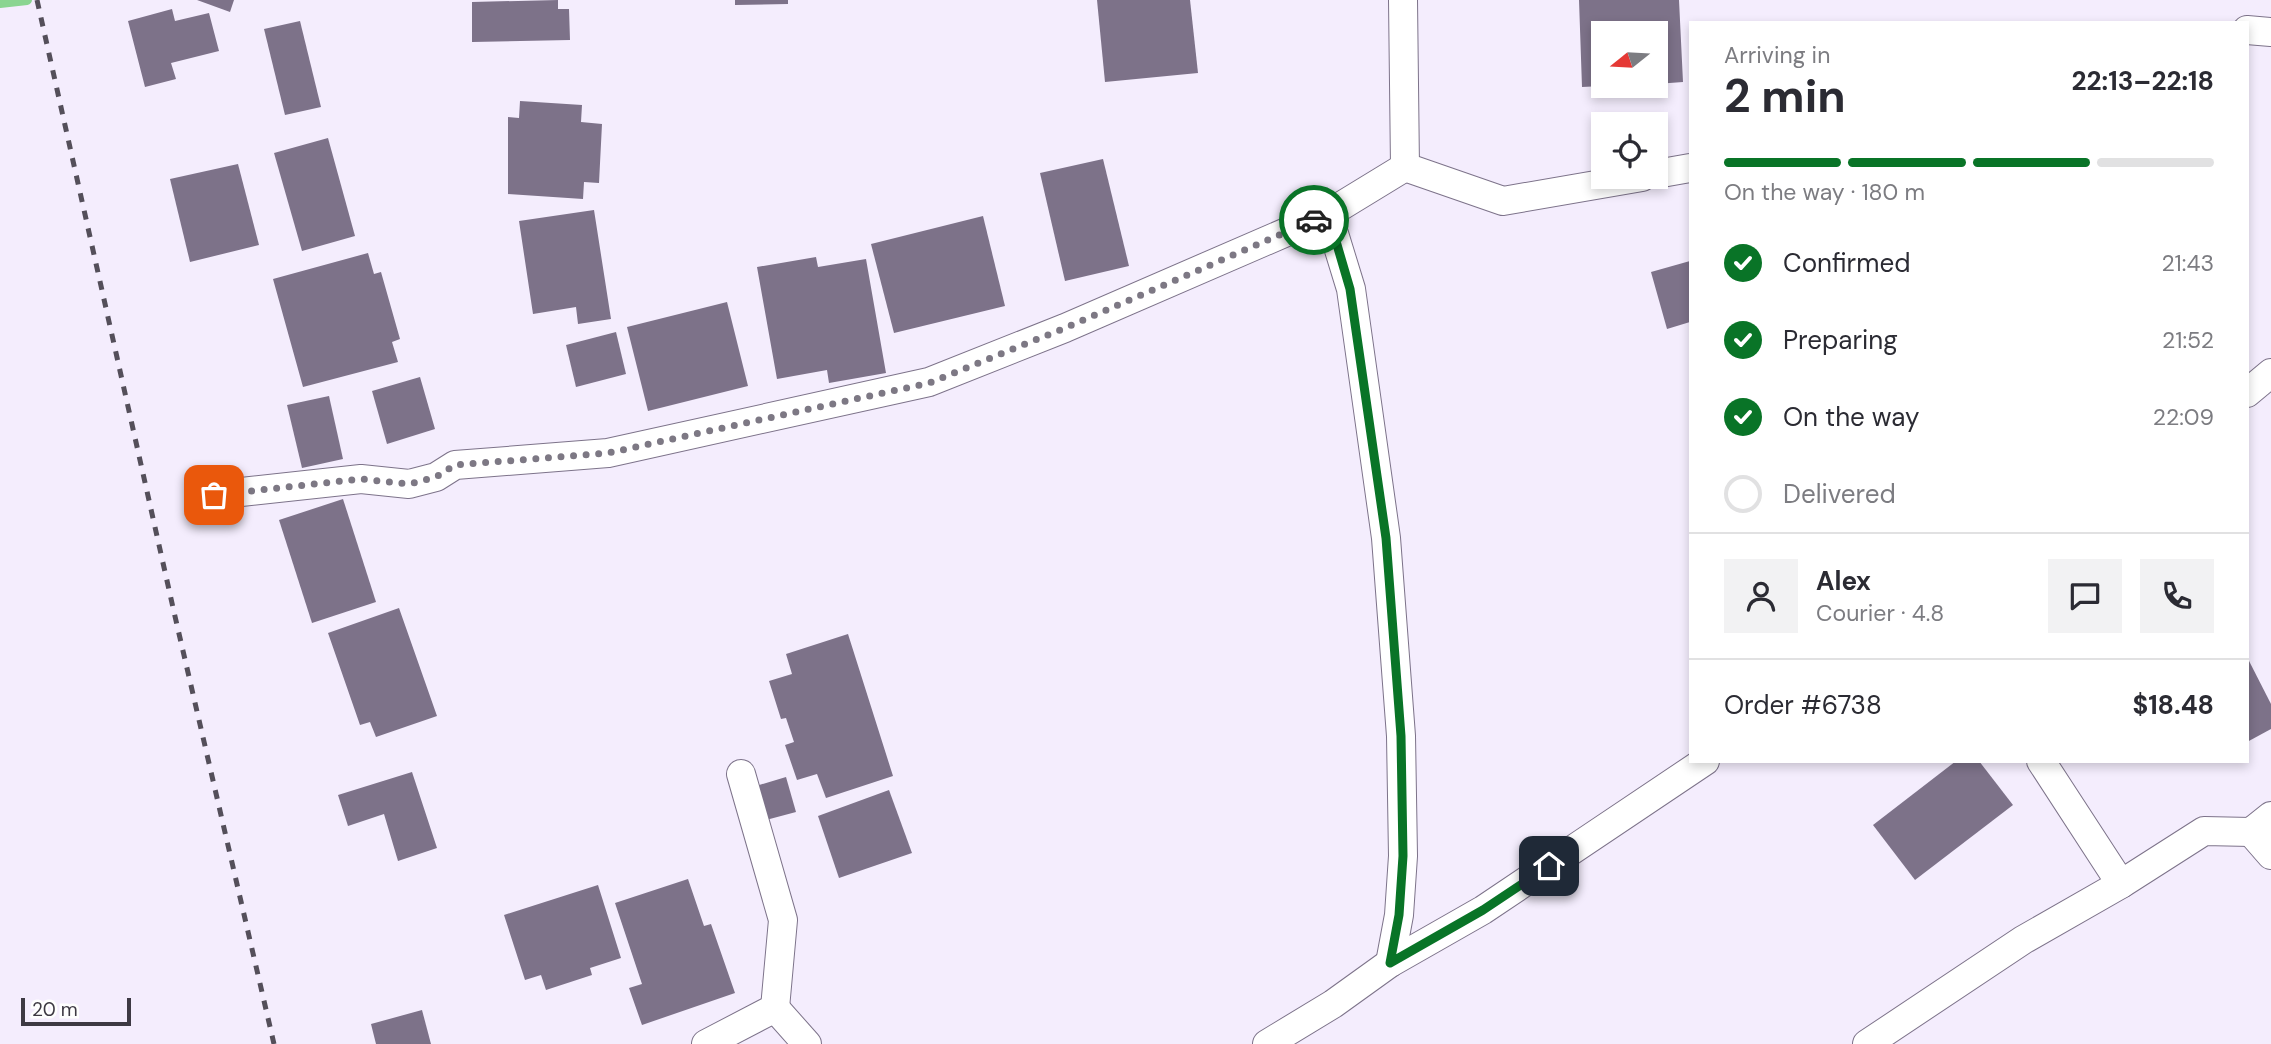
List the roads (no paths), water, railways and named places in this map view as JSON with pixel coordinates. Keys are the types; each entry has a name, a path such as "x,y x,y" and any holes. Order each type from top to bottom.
{"street":[{"path":"1403,0 1405,167"},
{"path":"2249,30 2271,32"},
{"path":"1405,167 1503,201 1591,186"},
{"path":"214,495 361,479 409,484 436,477 455,465 608,453 929,383 1065,328 1328,214 1405,167"},
{"path":"1668,172 1689,168"},
{"path":"1328,214 1350,289 1386,538 1401,736 1403,856 1399,915 1390,963"},
{"path":"2249,391 2271,373"},
{"path":"1266,1044 1333,1004 1390,963 1483,910 1702,763"},
{"path":"2042,763 2121,884"},
{"path":"741,774 783,920 775,1008 807,1044"},
{"path":"1867,1044 2023,940 2121,884 2204,831 2261,824 2271,855"},
{"path":"706,1044 775,1008"}],"waterway":[{"path":"0,3 27,0"}],"railway":[{"path":"37,0 274,1044"}]}
